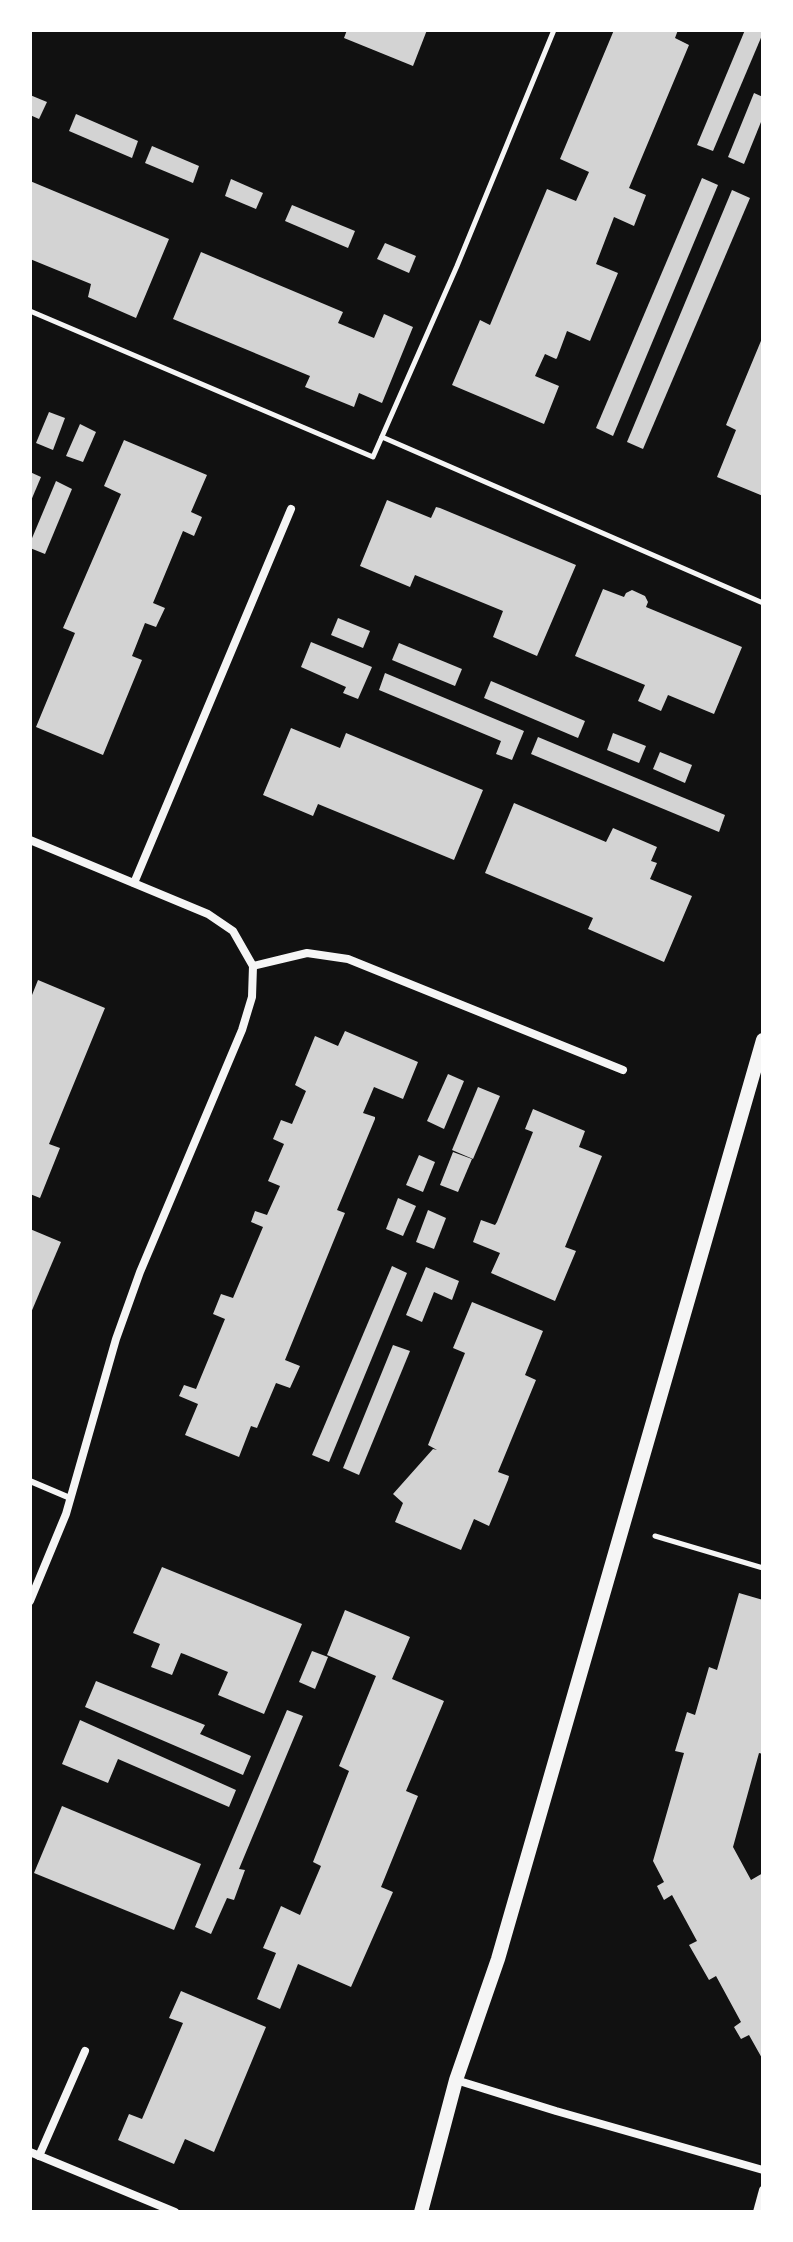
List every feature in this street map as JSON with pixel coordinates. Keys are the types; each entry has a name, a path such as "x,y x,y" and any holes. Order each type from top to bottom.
{"street":[{"path":"134,883 291,509"},
{"path":"30,840 208,914 233,931 253,966 252,997 242,1030 140,1272 116,1339 66,1514 30,1601"},
{"path":"253,966 307,953 348,959 623,1070"},
{"path":"421,2212 456,2080 498,1959 763,1040"},
{"path":"39,2156 85,2051"},
{"path":"456,2080 763,2170"},
{"path":"30,2152 175,2212"},
{"path":"757,2212 763,2190"}],"lane":[{"path":"30,1481 70,1498"}],"path":[{"path":"30,311 373,457 457,266 554,30"},
{"path":"382,437 763,603"},
{"path":"624,1526 763,1568"}],"building":[{"path":"347,30 427,30 413,66 344,38"},
{"path":"614,30 678,30 675,38 689,45 629,188 646,195 634,226 614,217 596,264 618,273 590,341 567,331 557,358 545,354 535,376 559,386 544,424 452,385 480,320 490,325 547,189 576,201 589,172 560,159"},
{"path":"745,30 763,30 763,33 713,151 697,145"},
{"path":"754,93 763,97 763,117 744,164 728,157"},
{"path":"30,95 47,102 39,119 30,115"},
{"path":"76,114 138,141 132,158 69,131"},
{"path":"152,146 199,166 193,183 145,163"},
{"path":"702,178 718,185 613,436 596,428"},
{"path":"231,179 263,193 256,209 225,196"},
{"path":"30,181 169,239 136,318 88,297 91,284 30,259"},
{"path":"732,190 750,198 643,449 627,442"},
{"path":"292,205 355,231 348,248 285,221"},
{"path":"385,243 416,256 409,273 377,259"},
{"path":"201,252 343,312 338,323 374,338 384,314 413,327 382,403 359,393 354,407 305,387 310,376 173,319"},
{"path":"763,336 763,496 717,477 736,430 726,425"},
{"path":"49,412 65,418 53,450 36,443"},
{"path":"80,424 96,432 83,462 66,456"},
{"path":"124,440 207,475 191,512 202,517 194,536 183,531 153,603 165,608 156,627 145,623 132,656 142,660 103,755 36,727 75,633 63,628 121,494 104,486"},
{"path":"30,472 41,477 30,503"},
{"path":"56,481 72,489 45,554 30,548 30,543"},
{"path":"387,500 431,518 436,507 440,508 576,565 537,656 493,637 503,611 415,575 410,587 360,566"},
{"path":"603,589 624,597 632,590 645,596 648,602 646,607 742,647 714,714 668,695 661,711 638,701 645,685 575,656"},
{"path":"338,618 370,631 363,648 331,635"},
{"path":"311,642 372,667 358,699 343,693 346,687 301,667"},
{"path":"399,643 462,669 455,686 392,660"},
{"path":"385,673 524,731 512,760 496,754 501,741 379,690"},
{"path":"491,681 585,721 578,738 484,698"},
{"path":"291,728 340,748 346,733 483,790 454,860 318,804 313,816 263,795"},
{"path":"613,733 646,746 639,763 607,750"},
{"path":"538,737 725,815 719,832 531,754"},
{"path":"660,752 692,765 685,783 653,769"},
{"path":"514,803 606,842 613,828 657,847 651,861 657,863 650,879 692,896 664,962 588,929 593,918 485,873"},
{"path":"38,980 105,1008 49,1144 60,1148 40,1198 30,1194 30,1000"},
{"path":"345,1031 418,1062 403,1099 374,1087 363,1113 375,1119 337,1210 345,1213 285,1360 300,1366 290,1388 276,1383 257,1428 251,1426 239,1457 185,1435 198,1404 179,1396 184,1385 196,1389 225,1319 213,1314 221,1294 233,1298 263,1227 251,1222 255,1211 267,1215 280,1186 268,1181 284,1144 273,1139 281,1120 292,1124 306,1091 295,1085 315,1036 338,1046"},
{"path":"448,1074 464,1081 444,1129 427,1121"},
{"path":"478,1087 500,1096 473,1159 452,1150"},
{"path":"533,1109 585,1131 579,1147 602,1156 565,1247 576,1251 555,1301 491,1273 500,1253 473,1242 481,1220 495,1225 497,1222 533,1132 525,1129"},
{"path":"453,1152 472,1159 458,1192 440,1185"},
{"path":"419,1155 435,1162 423,1192 406,1185"},
{"path":"398,1198 416,1206 403,1236 386,1229"},
{"path":"428,1210 446,1218 434,1249 416,1242"},
{"path":"30,1229 61,1242 30,1315"},
{"path":"392,1266 407,1273 329,1462 312,1455"},
{"path":"426,1267 459,1281 452,1300 434,1292 422,1322 406,1315"},
{"path":"472,1302 543,1331 525,1375 536,1380 498,1472 509,1476 508,1480 489,1526 474,1519 461,1550 395,1522 403,1503 393,1494 433,1449 437,1450 428,1445 465,1353 453,1348"},
{"path":"393,1345 410,1351 359,1475 343,1468"},
{"path":"162,1567 302,1624 264,1714 218,1695 228,1672 181,1653 172,1675 151,1667 160,1644 133,1633"},
{"path":"739,1593 763,1600 763,1754 759,1753 733,1847 751,1880 763,1873 763,2060 749,2035 741,2039 734,2027 741,2022 716,1976 709,1980 689,1945 697,1941 672,1895 664,1900 657,1886 664,1882 653,1861 684,1753 675,1751 687,1712 695,1715 709,1667 717,1670"},
{"path":"345,1610 410,1637 392,1679 444,1701 406,1791 418,1796 381,1887 393,1892 351,1987 298,1964 280,2009 257,1999 276,1953 263,1948 281,1906 300,1915 321,1866 313,1862 349,1771 339,1766 376,1676 327,1655"},
{"path":"312,1651 328,1657 315,1689 299,1682"},
{"path":"96,1681 205,1725 200,1734 251,1756 243,1775 85,1707"},
{"path":"287,1710 303,1716 239,1869 245,1870 234,1900 227,1898 211,1934 195,1927"},
{"path":"80,1720 236,1790 229,1807 118,1759 108,1783 62,1764"},
{"path":"62,1806 201,1864 174,1930 34,1873"},
{"path":"181,1991 266,2027 214,2152 185,2139 174,2164 118,2140 129,2114 142,2119 183,2023 169,2018"}]}
